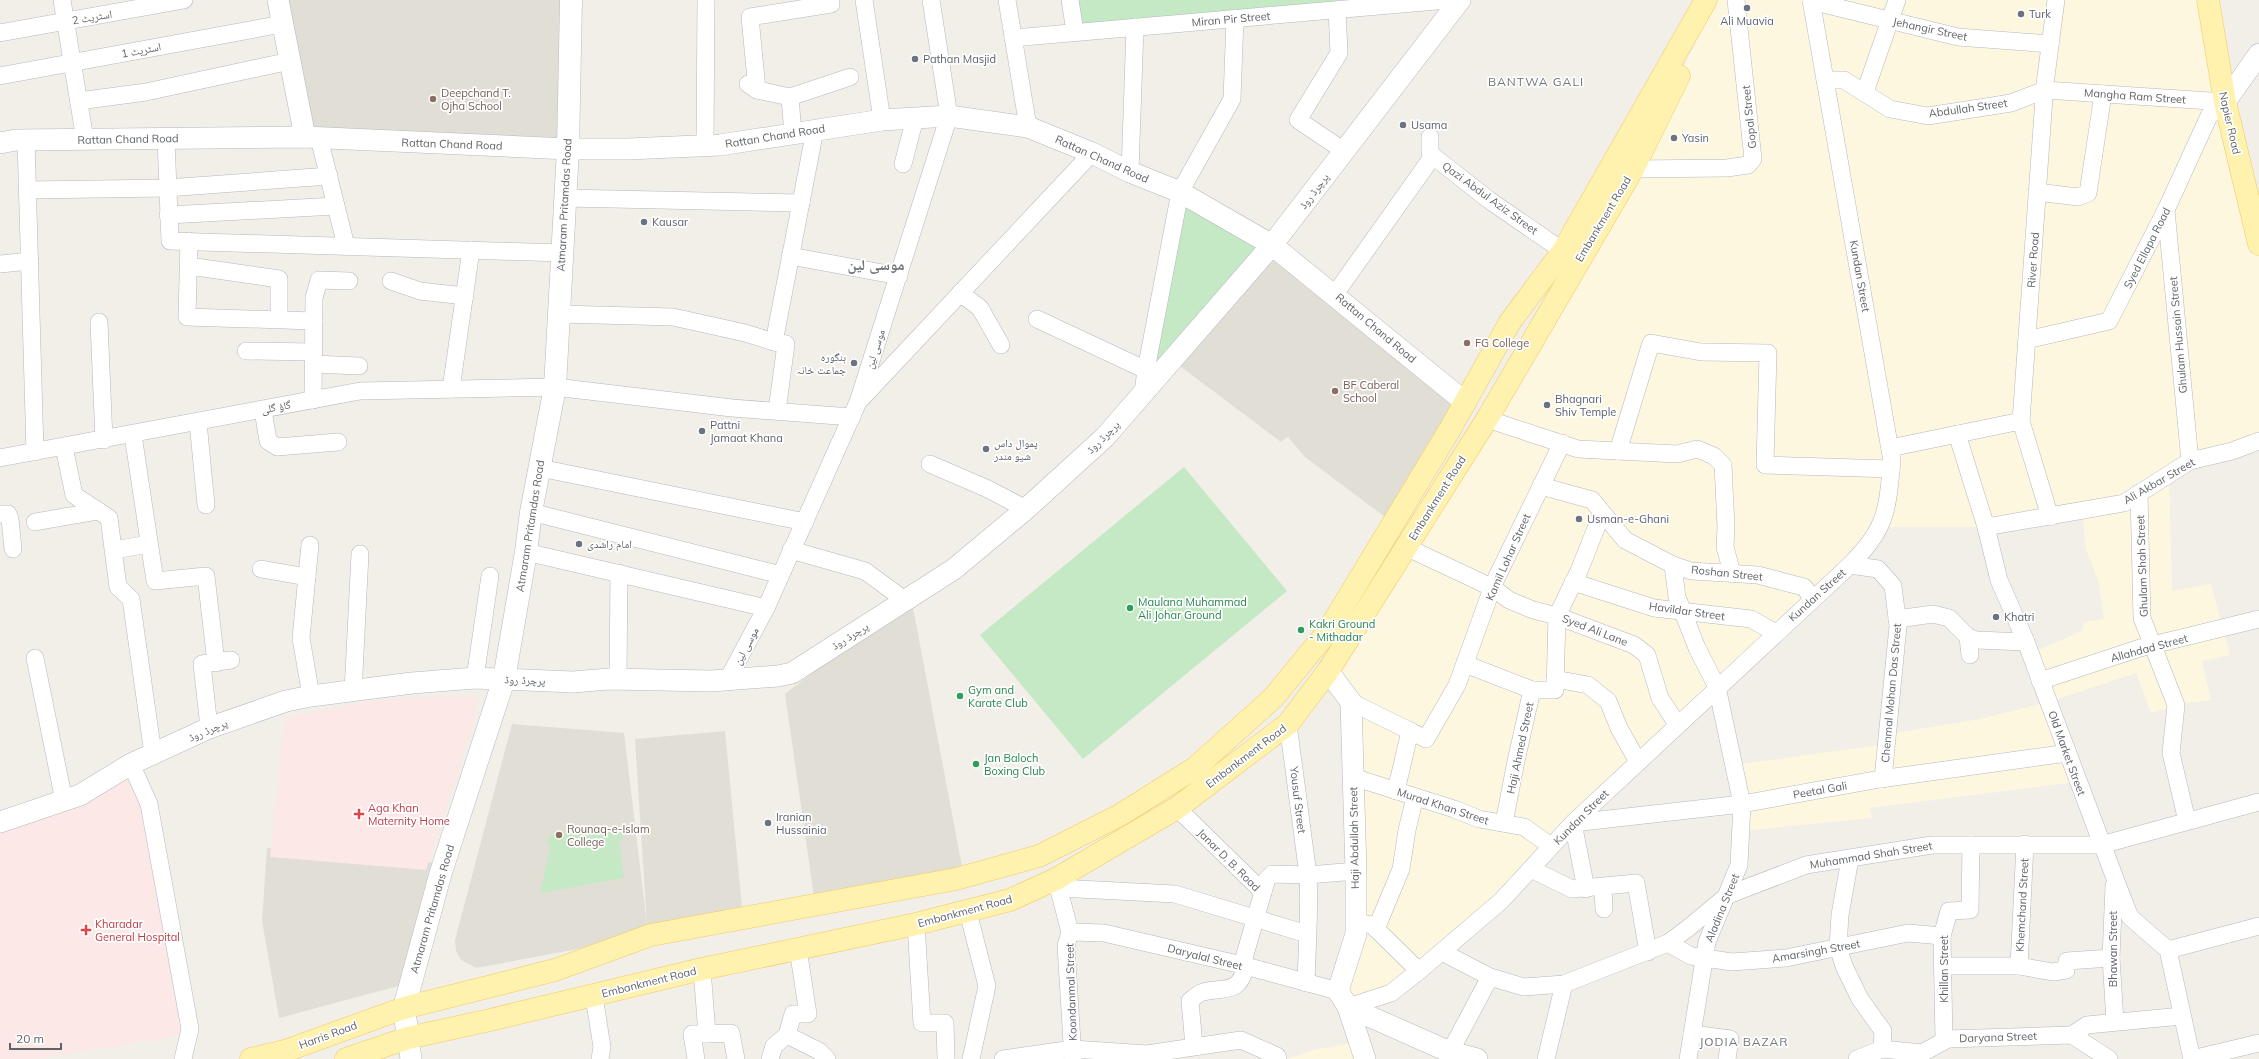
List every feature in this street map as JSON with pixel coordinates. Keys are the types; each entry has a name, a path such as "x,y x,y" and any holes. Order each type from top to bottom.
{"main road":[{"name":"Atmaram Pritamdas Road","path":"408,1038 404,1008 441,872 504,679 526,552 531,512 555,387 568,149 571,0"},
{"name":"Embankment Road","path":"404,1008 555,970 651,935 956,880 1039,856 1120,815 1196,768 1273,698 1328,631 1466,402 1510,322 1563,252 1706,0"},
{"name":"Embankment Road","path":"408,1038 594,996 702,969 968,912 1058,884 1177,808 1288,724 1328,671 1487,419 1633,169 1717,0"},
{"name":"Napier Road","path":"2208,0 2225,102 2259,244"},
{"name":"Harris Road","path":"251,1059 285,1051 404,1008"},
{"path":"346,1059 408,1038"}],"street":[{"path":"62,0 84,140"},
{"name":"اسٹریٹ 2","path":"0,33 184,0"},
{"path":"278,0 290,61 312,138 329,176 346,246"},
{"path":"704,145 706,0"},
{"path":"864,0 882,120"},
{"name":"موسی لین","path":"728,680 766,608 855,410 949,116 931,0"},
{"path":"1007,0 1028,128"},
{"path":"1070,0 1075,32"},
{"name":"Miran Pir Street","path":"1013,38 1448,0"},
{"name":"پرچرڈ روڈ","path":"0,822 64,802 80,795 131,764 209,728 286,701 312,696 353,692 412,683 475,678 573,682 618,679 728,680 778,676 792,673 954,569 1026,509 1105,437 1272,245 1460,0"},
{"name":"Gopal Street","path":"1633,169 1727,168 1748,165 1753,159 1736,0"},
{"name":"Jehangir Street","path":"1811,0 1958,37 2050,44"},
{"name":"Kundan Street","path":"1343,999 1390,993 1420,971 1501,901 1573,823 1717,687 1850,565 1881,527 1889,500 1891,469 1890,448 1811,0"},
{"path":"1865,92 1897,0"},
{"name":"River Road","path":"2050,516 2021,421 2045,90 2056,0"},
{"path":"831,4 808,4 756,8 750,17 752,86 790,97 850,78"},
{"path":"1337,10 1339,53 1298,120 1344,151"},
{"path":"1144,393 1146,370 1180,192 1232,99 1235,18"},
{"name":"اسٹریٹ 1","path":"0,76 282,24"},
{"path":"1130,172 1135,27"},
{"path":"2225,102 2259,54"},
{"path":"79,101 146,92 290,61"},
{"name":"Abdullah Street","path":"1825,80 1844,80 1890,109 1928,116 2011,103 2045,90"},
{"name":"Mangha Ram Street","path":"2045,90 2225,102"},
{"path":"2037,192 2078,197 2088,194 2103,94"},
{"path":"790,97 793,134"},
{"name":"Syed Ellapa Road","path":"2027,340 2109,321 2166,210 2209,116 2225,102"},
{"name":"Rattan Chand Road","path":"0,143 26,140 312,138 568,149 628,149 704,145 793,134 882,120 949,116 1028,128 1092,152 1130,172 1180,192 1272,245 1335,294 1466,402"},
{"path":"903,164 915,118"},
{"path":"774,342 814,130"},
{"name":"Qazi Abdul Aziz Street","path":"1430,137 1430,152 1433,156 1489,200 1563,252"},
{"path":"166,139 170,241 562,253"},
{"path":"26,140 35,452"},
{"path":"855,410 960,293 1092,152"},
{"path":"1335,294 1433,156"},
{"path":"28,190 168,188 329,176"},
{"path":"565,198 801,203"},
{"path":"168,215 336,206"},
{"name":"Ghulam Hussain Street","path":"2166,210 2190,461"},
{"path":"189,242 187,317 314,321"},
{"path":"451,389 472,250"},
{"path":"790,256 899,276"},
{"path":"0,264 30,261"},
{"path":"188,266 279,279 279,319"},
{"path":"313,400 314,298 318,280 349,281"},
{"path":"391,281 420,291 465,296"},
{"path":"960,293 980,308 1001,345"},
{"path":"559,314 673,317 786,344 777,411"},
{"path":"1037,319 1146,370"},
{"path":"99,322 104,440"},
{"path":"1618,451 1651,343 1701,352 1768,353 1765,465 1891,469"},
{"path":"246,351 314,358 359,366"},
{"name":"گاؤ گلی","path":"0,458 104,440 360,391 555,387 777,411 855,410"},
{"path":"263,410 268,441 278,447 338,442"},
{"path":"1487,419 1578,448 1677,454 1697,449 1714,456 1723,465 1726,527 1725,547 1732,574"},
{"path":"1890,448 2021,421"},
{"path":"198,422 206,505"},
{"path":"133,434 155,581 206,576 223,662 202,664 209,728"},
{"name":"Old Market Street","path":"1957,434 1986,527 1999,580 2026,642 2114,878 2130,917 2168,950"},
{"name":"Ali Akbar Street","path":"1986,527 2124,503 2190,461 2259,441"},
{"name":"Kamil Lohar Street","path":"1410,732 1426,739 1436,723 1463,669 1493,588 1562,443"},
{"path":"64,447 74,495 109,518 118,587 131,599 153,754"},
{"path":"930,464 988,489 1026,509"},
{"path":"540,468 805,522"},
{"name":"Roshan Street","path":"1541,486 1592,500 1625,540 1673,565 1691,571 1758,575 1804,587 1813,599"},
{"name":"Ghulam Shah Street","path":"2140,494 2142,618 2176,705 2171,753 2187,821"},
{"path":"36,522 98,511"},
{"path":"531,512 781,575"},
{"path":"1602,512 1557,616 1555,679 1588,685 1608,701 1619,728 1638,762"},
{"path":"0,514 8,514 13,549"},
{"path":"114,550 149,544"},
{"path":"310,545 301,638 312,696"},
{"name":"Syed Ali Lane","path":"1406,547 1493,588 1510,600 1533,610 1557,616 1634,645 1648,655 1660,698 1678,724"},
{"path":"791,550 865,571 906,601"},
{"path":"526,552 766,608"},
{"path":"353,692 360,554"},
{"name":"Aladina Street","path":"1673,565 1677,597 1682,612 1697,648 1717,687 1742,804 1739,865 1728,895 1707,942 1703,958 1688,1059"},
{"name":"Chenmal Mohan Das Street","path":"1850,565 1878,569 1893,586 1897,619 1884,779"},
{"path":"261,569 307,577"},
{"path":"618,679 619,573"},
{"path":"475,678 490,576"},
{"name":"Havildar Street","path":"1573,582 1654,608 1751,619 1776,633"},
{"path":"1897,619 1933,614 1949,618 1968,637 1976,640 2026,642"},
{"name":"Allahdad Street","path":"2040,681 2140,648 2259,619"},
{"path":"1968,637 1970,655"},
{"path":"35,658 64,802"},
{"path":"1463,669 1532,690"},
{"path":"1328,671 1351,702 1410,732 1396,791"},
{"name":"Haji Ahmed Street","path":"1504,823 1532,690 1555,690 1555,679"},
{"name":"Haji Abdullah Street","path":"1343,999 1356,934 1356,871 1351,702"},
{"name":"Yousuf Street","path":"1288,724 1308,875 1310,910 1307,934 1306,983"},
{"name":"Peetal Gali","path":"1573,823 1742,804 1884,779 2068,753"},
{"path":"131,764 149,804 190,1029 183,1059"},
{"name":"Murad Khan Street","path":"1353,777 1480,819 1524,826 1551,846"},
{"path":"1376,929 1402,869 1407,830 1415,797"},
{"name":"Muhammad Shah Street","path":"1442,952 1490,977 1524,986 1564,984 1668,943 1688,929 1728,895 1806,865 1932,845 2101,845 2259,802"},
{"name":"Janar D. B. Road","path":"1177,808 1263,892 1254,920 1244,966 1243,979 1234,986 1201,992 1190,1001 1194,1046"},
{"path":"1573,823 1586,888"},
{"name":"Khemchand Street","path":"2019,966 2025,844"},
{"name":"Khillan Street","path":"1944,1041 1942,936 1949,911 1970,910 1971,845"},
{"path":"1850,859 1840,915 1838,947 1844,966 1860,999 1883,1031 1882,1049"},
{"path":"1531,868 1572,889 1636,883 1648,952"},
{"path":"1263,892 1267,879 1272,874 1308,875 1356,871"},
{"name":"Bhawan Street","path":"2114,878 2111,958 2115,1021"},
{"path":"1058,884 1175,894 1254,920 1307,934"},
{"name":"Koondanmal Street","path":"1058,884 1070,932 1066,946 1073,1054"},
{"path":"1603,887 1604,909"},
{"path":"968,912 987,986 971,1059"},
{"path":"1355,923 1372,925 1420,971"},
{"path":"916,924 922,1022 945,1023 946,1059"},
{"path":"2259,926 2168,950 2192,1059 2259,1043"},
{"name":"Daryalal Street","path":"1070,932 1104,933 1244,966 1306,983 1343,999 1451,1056 1477,1059"},
{"name":"Amarsingh Street","path":"1668,943 1691,956 1732,962 1786,958 1908,933 1942,936"},
{"path":"770,1059 774,1046 787,1035 793,1014 808,1014 798,949"},
{"name":"Khemchand Street","path":"1943,966 2019,966 2053,972 2066,970 2067,961 2111,958"},
{"path":"702,969 706,1034"},
{"path":"1451,1056 1490,977"},
{"path":"1546,1059 1564,984"},
{"path":"594,996 602,1046 600,1059"},
{"path":"1343,999 1365,1059"},
{"path":"2109,1059 2072,1035 2087,1024 2182,1016"},
{"path":"696,1059 692,1034 731,1033 736,1059"},
{"path":"1692,1034 1730,1039 1726,1059"},
{"path":"787,1035 819,1051 827,1059"},
{"name":"Daryana Street","path":"1857,1059 1882,1049 1922,1056 1948,1039 2072,1035"},
{"path":"408,1038 411,1059"},
{"path":"1004,1059 1073,1054 1147,1054 1241,1040 1277,1056 1278,1059"}],"shaded area":[{"name":"Deepchand T. Ojha School","path":"278,0 571,0 568,149 305,137"},
{"path":"1717,0 2208,0 2259,244 2259,444 2169,474 2172,591 2211,584 2230,655 2202,661 2211,700 2187,703 2151,713 2136,673 2049,702 2078,782 1870,808 1872,818 1741,831 1734,765 1887,744 1888,734 1980,719 2048,702 2029,654 2082,631 2084,622 2104,619 2098,580 2086,549 2082,511 1986,527 1881,527 1419,971 1348,1007 1338,991 1356,934 1351,702 1328,671 1633,169"},
{"name":"BF Caberal School","path":"1272,245 1467,398 1393,523 1305,457 1288,437 1281,442 1172,360"},
{"path":"911,597 964,877 815,904 785,694"},
{"name":"Aga Khan Maternity Home","path":"469,696 478,699 472,727 426,870 270,857 285,718 358,703 404,698"},
{"name":"Rounaq-e-Islam College","path":"512,724 624,733 647,925 635,739 725,731 743,918 476,968 461,960 456,951 455,940"},
{"name":"Kharadar General Hospital","path":"131,764 149,804 190,1034 36,1059 0,1059 0,826"},
{"path":"267,848 438,863 402,985 279,1018 262,921"},
{"path":"1359,1042 1365,1059 1287,1059 1313,1050"}],"green space":[{"path":"1071,0 1338,0 1337,10 1075,32"},
{"path":"1186,208 1272,245 1143,393"},
{"path":"1184,467 1287,591 1083,759 980,635"},
{"path":"620,826 623,841 619,841 624,878 540,893 551,845 547,844 550,835"}],"place":[{"name":"Ali Muavia","path":"1747,8"},
{"name":"Turk","path":"2021,14"},
{"name":"Pathan Masjid","path":"915,59"},
{"name":"Deepchand T. Ojha School","path":"433,99"},
{"name":"Usama","path":"1403,125"},
{"name":"Yasin","path":"1674,138"},
{"name":"Kausar","path":"644,222"},
{"name":"FG College","path":"1467,343"},
{"name":"ہنگورہ جماعت خانہ","path":"854,363"},
{"name":"BF Caberal School","path":"1335,391"},
{"name":"Bhagnari Shiv Temple","path":"1547,405"},
{"name":"Pattni Jamaat Khana","path":"702,431"},
{"name":"پموال داس شیو مندر","path":"986,449"},
{"name":"Usman-e-Ghani","path":"1579,519"},
{"name":"امام راشدی","path":"579,544"},
{"name":"Maulana Muhammad Ali Johar Ground","path":"1130,608"},
{"name":"Khatri","path":"1996,617"},
{"name":"Kakri Ground - Mithadar","path":"1301,630"},
{"name":"Gym and Karate Club","path":"960,696"},
{"name":"Jan Baloch Boxing Club","path":"976,764"},
{"name":"Aga Khan Maternity Home","path":"359,814"},
{"name":"Iranian Hussainia","path":"768,823"},
{"name":"Rounaq-e-Islam College","path":"559,835"},
{"name":"Kharadar General Hospital","path":"86,930"}],"district":[{"name":"BANTWA GALI","path":"1536,81"},
{"name":"موسی لین","path":"876,264"},
{"name":"JODIA BAZAR","path":"1744,1041"}]}
